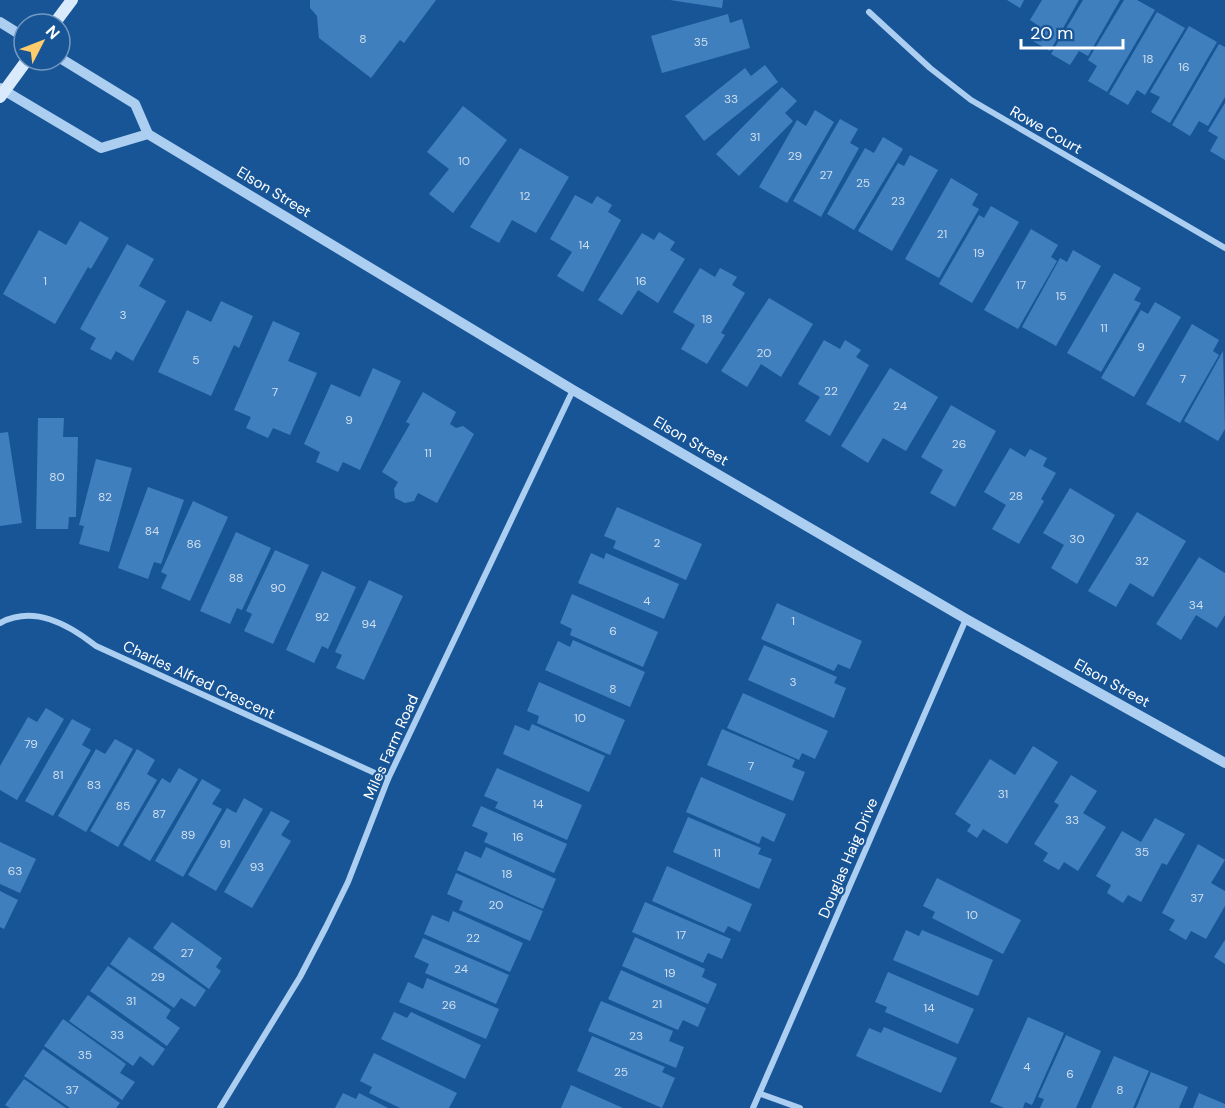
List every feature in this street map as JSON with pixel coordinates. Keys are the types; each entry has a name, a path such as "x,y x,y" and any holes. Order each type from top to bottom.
{"main road":[{"path":"1,92 17,72"}],"street":[{"name":"Rowe Court","path":"869,12 930,68 971,100 1225,248"},
{"path":"1,92 101,148 148,134 135,104 72,65"},
{"name":"Elson Street","path":"148,134 573,390 966,618 1224,760"},
{"name":"Miles Farm Road","path":"220,1108 300,976 326,927 348,882 388,779 573,390"},
{"name":"Charles Alfred Crescent","path":"0,623 11,618 37,615 75,629 96,646 388,779"},
{"name":"Douglas Haig Drive","path":"753,1108 942,668 966,618"},
{"path":"760,1094 801,1108"}],"building":[{"path":"310,0 436,0 404,43 400,40 371,78 319,38 317,16 310,8"},
{"path":"670,0 723,0 722,8"},
{"path":"1007,0 1024,0 1020,8"},
{"path":"1042,0 1079,0 1050,51 1031,40 1039,26 1030,20"},
{"path":"1083,0 1120,0 1088,56 1079,51 1070,65 1051,54"},
{"path":"1124,0 1137,0 1155,10 1107,92 1088,81 1097,66 1088,60"},
{"path":"1157,12 1185,28 1145,95 1137,90 1128,105 1109,94"},
{"path":"728,14 730,23 742,19 750,48 662,73 651,36"},
{"path":"1189,26 1217,42 1170,123 1151,112 1160,97 1150,92"},
{"path":"1219,44 1225,47 1225,97 1208,126 1199,121 1190,136 1172,125"},
{"path":"765,65 778,82 704,141 685,116 745,68 751,76"},
{"path":"782,87 797,101 785,113 793,121 739,176 716,154"},
{"path":"1225,103 1225,160 1210,151 1218,137 1208,131"},
{"path":"463,106 507,140 453,213 429,194 449,169 427,152"},
{"path":"815,110 834,122 787,203 759,187 797,120 806,126"},
{"path":"840,119 858,129 850,143 859,148 821,217 793,201"},
{"path":"883,137 903,149 854,230 827,214 865,148 874,153"},
{"path":"520,148 569,177 536,233 512,220 499,243 470,227"},
{"path":"910,155 938,170 892,251 858,231 898,163 904,166"},
{"path":"951,178 978,194 972,205 979,209 939,278 905,259"},
{"path":"575,195 592,204 597,196 612,205 608,212 621,220 583,292 557,276 572,252 550,239"},
{"path":"991,206 1019,222 972,303 939,284 979,215 984,218"},
{"path":"80,221 109,238 91,269 88,267 55,324 3,294 39,230 66,245"},
{"path":"1031,229 1058,245 1051,257 1057,261 1018,329 984,310"},
{"path":"659,232 675,242 670,250 685,259 658,303 638,290 622,315 598,300 642,233 654,240"},
{"path":"127,244 154,259 139,286 166,301 133,361 116,351 111,360 90,349 96,338 80,329"},
{"path":"1073,250 1101,266 1056,346 1022,327 1060,258 1067,262"},
{"path":"700,268 715,277 720,268 737,277 732,285 745,293 721,333 725,335 707,364 681,349 695,325 673,312"},
{"path":"1114,273 1141,288 1134,300 1141,303 1101,372 1067,353"},
{"path":"769,298 813,324 781,377 761,364 747,387 721,371"},
{"path":"221,301 253,316 239,348 234,345 211,396 158,372 187,310 211,322"},
{"path":"1155,302 1181,317 1134,397 1101,378 1141,310 1148,314"},
{"path":"273,321 300,333 288,361 317,373 290,435 273,428 268,438 246,428 251,417 234,410"},
{"path":"1192,324 1219,340 1213,351 1219,355 1180,423 1146,404"},
{"path":"824,340 840,349 845,340 861,350 856,357 869,365 830,436 805,421 820,397 798,384"},
{"path":"1223,351 1225,429 1218,441 1184,421"},
{"path":"373,368 401,381 360,470 343,462 338,472 316,462 320,452 304,444 331,384 360,397"},
{"path":"890,368 938,397 906,451 883,438 868,463 841,446"},
{"path":"423,392 456,412 450,424 456,428 463,426 474,434 437,503 418,493 414,501 405,503 395,498 394,489 398,482 382,472 410,424 406,422"},
{"path":"951,405 996,431 955,507 930,493 943,470 921,457"},
{"path":"38,418 64,418 63,437 78,437 76,517 69,517 68,529 36,529"},
{"path":"8,432 22,523 0,526 0,433"},
{"path":"1010,448 1025,457 1030,449 1047,458 1043,466 1056,473 1041,499 1044,501 1019,544 992,529 1006,505 984,492"},
{"path":"96,459 132,468 109,552 79,544 84,526 79,525"},
{"path":"148,487 184,500 161,564 154,562 148,579 118,568"},
{"path":"1070,488 1115,515 1077,584 1051,568 1064,545 1043,533"},
{"path":"193,501 228,517 190,601 161,588 167,575 161,572"},
{"path":"617,507 702,544 686,580 613,548 616,541 604,536"},
{"path":"1137,512 1186,541 1153,597 1130,583 1116,607 1088,591"},
{"path":"236,532 271,548 242,610 237,608 230,624 200,611"},
{"path":"275,550 309,565 273,644 244,631 252,614 246,611"},
{"path":"591,553 604,559 606,553 679,584 664,619 578,583"},
{"path":"1199,557 1225,573 1225,615 1217,628 1196,615 1181,640 1156,624"},
{"path":"322,571 356,587 328,649 322,646 314,663 286,650"},
{"path":"369,580 403,596 364,680 336,668 342,655 335,652"},
{"path":"572,594 658,632 643,667 570,635 572,629 560,623"},
{"path":"777,603 862,641 850,669 838,664 834,671 761,639"},
{"path":"573,640 645,672 630,707 545,670 558,641 570,647"},
{"path":"764,645 837,677 834,683 846,688 834,718 748,680"},
{"path":"539,682 625,720 610,755 537,723 539,716 527,711"},
{"path":"743,693 828,731 815,759 802,753 799,760 727,728"},
{"path":"46,708 64,719 17,800 0,790 0,766 28,717 37,722"},
{"path":"72,719 91,729 82,745 91,750 53,816 25,801"},
{"path":"532,724 605,756 589,792 503,754 515,725 529,731"},
{"path":"722,729 795,760 792,767 805,772 793,801 707,765"},
{"path":"115,739 133,749 86,832 58,816 96,749 105,754"},
{"path":"1033,746 1058,762 1007,844 983,829 977,838 967,831 971,825 955,814 990,759 1015,775"},
{"path":"137,749 155,760 147,774 157,780 118,847 90,831"},
{"path":"179,768 198,779 150,861 123,845 162,778 170,783"},
{"path":"497,768 582,805 567,840 495,808 498,802 484,796"},
{"path":"1071,775 1097,791 1083,813 1106,827 1078,871 1064,862 1059,870 1043,861 1048,853 1034,844 1059,805 1054,802"},
{"path":"701,777 786,814 774,842 762,836 759,844 686,812"},
{"path":"202,779 221,790 212,804 222,809 183,877 155,861"},
{"path":"244,798 263,809 216,891 188,875 227,808 236,813"},
{"path":"481,806 567,844 554,873 484,842 488,833 472,826"},
{"path":"271,811 290,821 281,835 291,841 252,908 224,892"},
{"path":"688,817 761,848 758,854 772,859 759,889 673,852"},
{"path":"1155,818 1185,834 1167,865 1162,863 1141,902 1128,895 1123,903 1107,893 1111,885 1096,876 1122,831 1141,842"},
{"path":"0,842 36,859 20,893 0,884"},
{"path":"1198,844 1225,860 1211,883 1225,891 1225,906 1206,939 1191,931 1186,940 1169,930 1175,920 1162,913"},
{"path":"486,847 556,879 543,909 457,870 465,851 481,858"},
{"path":"667,866 752,904 740,932 728,926 724,933 652,901"},
{"path":"456,873 543,911 530,941 459,910 463,901 447,894"},
{"path":"937,878 1021,920 1003,954 932,918 935,912 923,906"},
{"path":"0,891 18,900 4,929 0,927"},
{"path":"645,902 731,939 722,959 708,953 703,963 632,932"},
{"path":"453,911 523,943 510,972 424,934 432,915 449,922"},
{"path":"172,922 222,958 216,967 221,971 209,989 153,948"},
{"path":"906,930 919,936 922,930 993,960 978,996 893,960"},
{"path":"129,937 206,990 195,1007 181,998 174,1008 110,964"},
{"path":"635,937 705,969 702,977 717,984 708,1004 622,966"},
{"path":"423,938 509,975 496,1004 425,973 429,964 414,957"},
{"path":"1225,940 1225,964 1214,957"},
{"path":"108,966 171,1010 166,1018 180,1028 167,1046 90,991"},
{"path":"621,970 706,1008 698,1027 683,1020 678,1030 608,999"},
{"path":"888,972 974,1009 958,1044 885,1012 887,1007 875,1002"},
{"path":"427,978 499,1009 486,1039 399,1002 408,982 423,989"},
{"path":"88,995 165,1049 153,1066 140,1056 133,1066 69,1021"},
{"path":"601,1001 673,1031 669,1041 684,1047 676,1068 588,1031"},
{"path":"394,1012 407,1018 411,1012 481,1045 465,1079 381,1039"},
{"path":"1028,1017 1064,1033 1032,1105 1025,1102 1023,1108 1004,1108 990,1102"},
{"path":"63,1019 126,1064 120,1073 135,1082 122,1100 44,1046"},
{"path":"884,1027 957,1058 941,1093 856,1056 869,1028 881,1033"},
{"path":"1066,1035 1101,1051 1076,1108 1040,1108 1044,1099 1038,1097"},
{"path":"592,1036 665,1067 662,1072 675,1078 662,1108 577,1071"},
{"path":"43,1049 120,1103 116,1108 70,1108 24,1076"},
{"path":"374,1053 457,1093 449,1108 400,1108 369,1093 372,1087 360,1081"},
{"path":"1114,1056 1149,1071 1133,1108 1091,1108"},
{"path":"1151,1072 1188,1087 1179,1108 1136,1108"},
{"path":"24,1079 66,1108 10,1108 5,1105"},
{"path":"571,1085 623,1108 561,1108"},
{"path":"343,1093 356,1099 359,1093 388,1108 335,1108"},
{"path":"1199,1093 1225,1104 1225,1108 1193,1108"}]}
